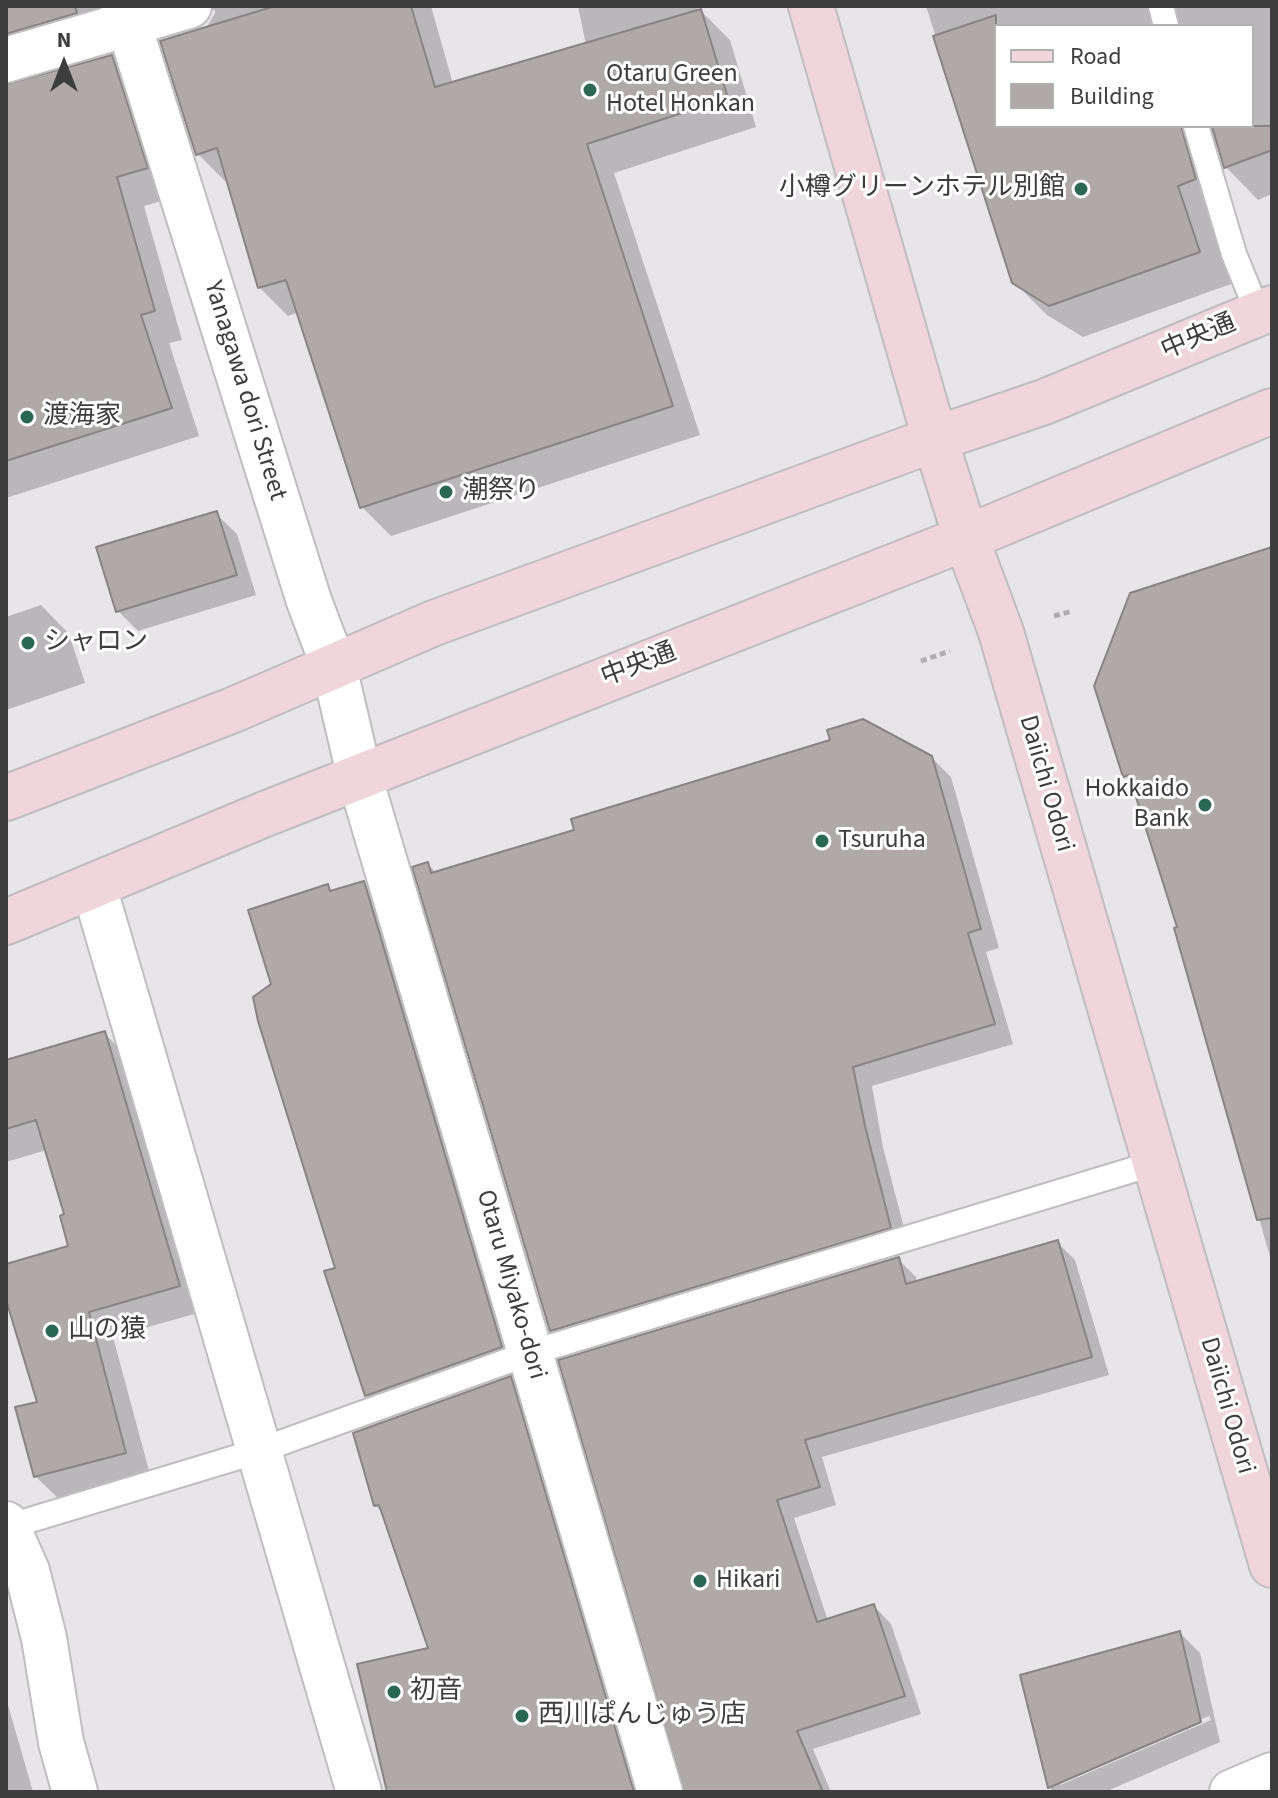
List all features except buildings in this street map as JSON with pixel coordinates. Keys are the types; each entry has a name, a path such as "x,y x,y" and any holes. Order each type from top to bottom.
{"street":[{"path":"6,60 125,14 189,6"},
{"name":"Daiichi Odori","path":"811,6 935,439 966,538 1001,632 1272,1565"},
{"name":"Yanagawa dori Street","path":"125,14 309,601 334,667 360,778"},
{"name":"中央通","path":"6,798 233,710 434,623 1044,402 1265,310"},
{"name":"中央通","path":"6,922 166,854 966,538 1272,411"},
{"name":"Otaru Miyako-dori","path":"360,778 660,1792"},
{"path":"94,887 359,1792"},
{"path":"7,1526 27,1571 41,1625 61,1742 75,1792"},
{"path":"1232,1792 1272,1775"}],"lane":[{"path":"1197,128 1234,254 1265,310"},
{"path":"7,1526 258,1451 530,1353 1155,1163"}],"place":[{"name":"Otaru Green Hotel Honkan","path":"590,90"},
{"name":"小樽グリーンホテル別館","path":"1081,189"},
{"name":"渡海家","path":"27,417"},
{"name":"潮祭り","path":"446,492"},
{"name":"シャロン","path":"28,643"},
{"name":"Hokkaido Bank","path":"1205,805"},
{"name":"Tsuruha","path":"822,841"},
{"name":"山の猿","path":"52,1331"},
{"name":"Hikari","path":"700,1581"},
{"name":"初音","path":"394,1692"},
{"name":"西川ぱんじゅう店","path":"522,1716"}]}
